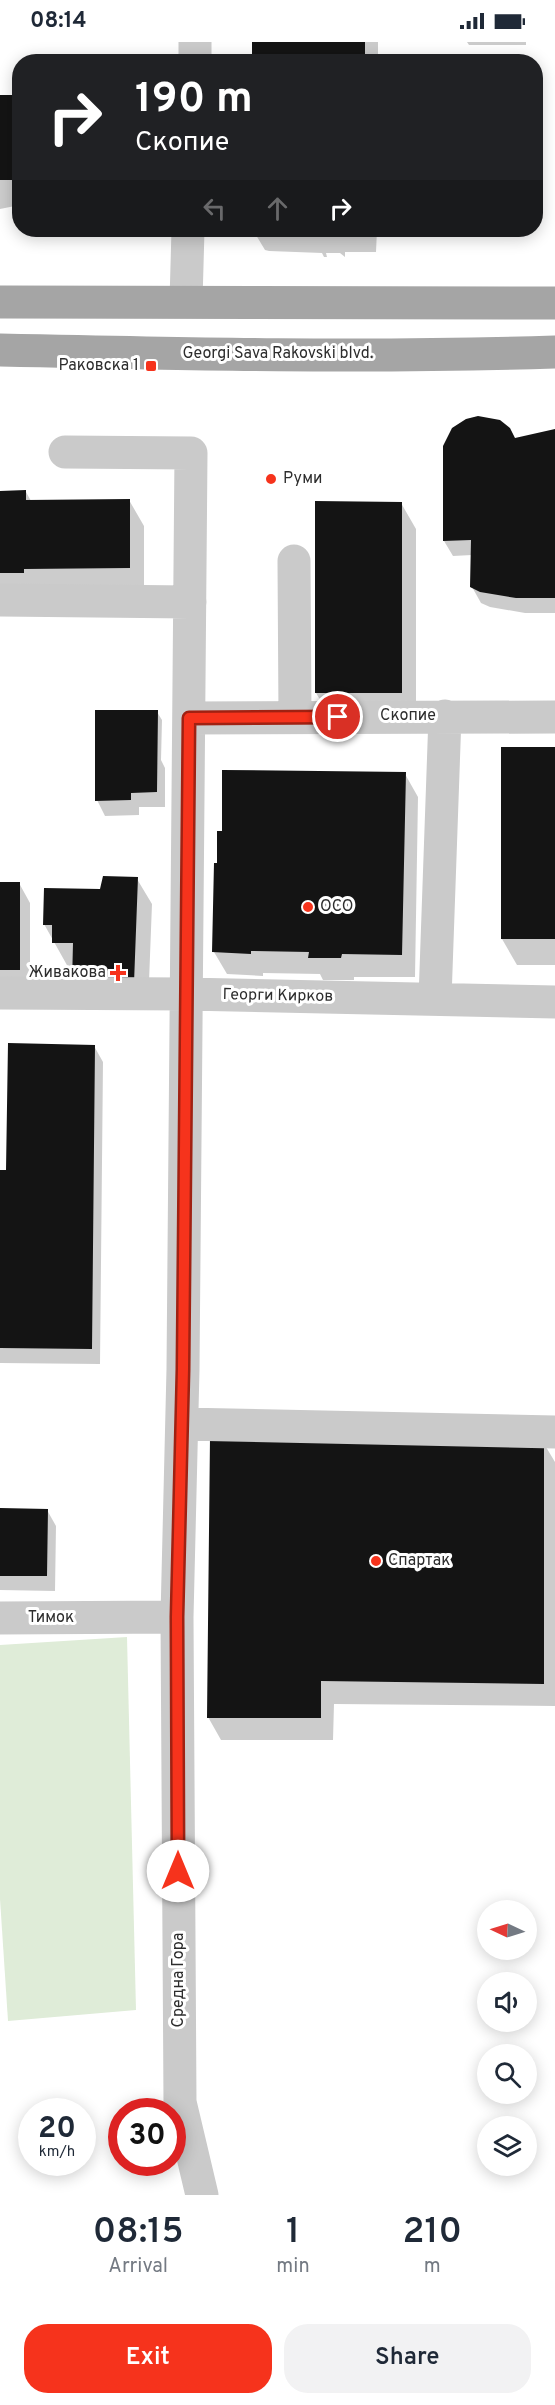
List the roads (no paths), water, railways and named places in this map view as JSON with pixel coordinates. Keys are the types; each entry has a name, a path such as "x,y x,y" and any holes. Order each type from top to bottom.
{"main road":[{"path":"0,302 555,303"},
{"name":"Georgi Sava Rakovski blvd.","path":"0,350 458,354 555,352"}],"street":[{"path":"186,301 188,237"},
{"name":"Средна Гора","path":"65,452 190,453 182,1424 177,1617 180,2102 202,2195"},
{"path":"294,561 295,717"},
{"path":"0,600 190,602"},
{"path":"435,999 445,716"},
{"name":"Скопие","path":"189,718 555,717"},
{"name":"Георги Кирков","path":"0,993 186,994 555,1002"},
{"path":"182,1424 555,1432"},
{"name":"Тимок","path":"0,1618 177,1617"}],"place":[{"name":"Раковска 1","path":"151,366"},
{"name":"Руми","path":"271,479"},
{"name":"ОСО","path":"308,907"},
{"name":"Живакова","path":"118,973"},
{"name":"Спартак","path":"376,1561"}]}
